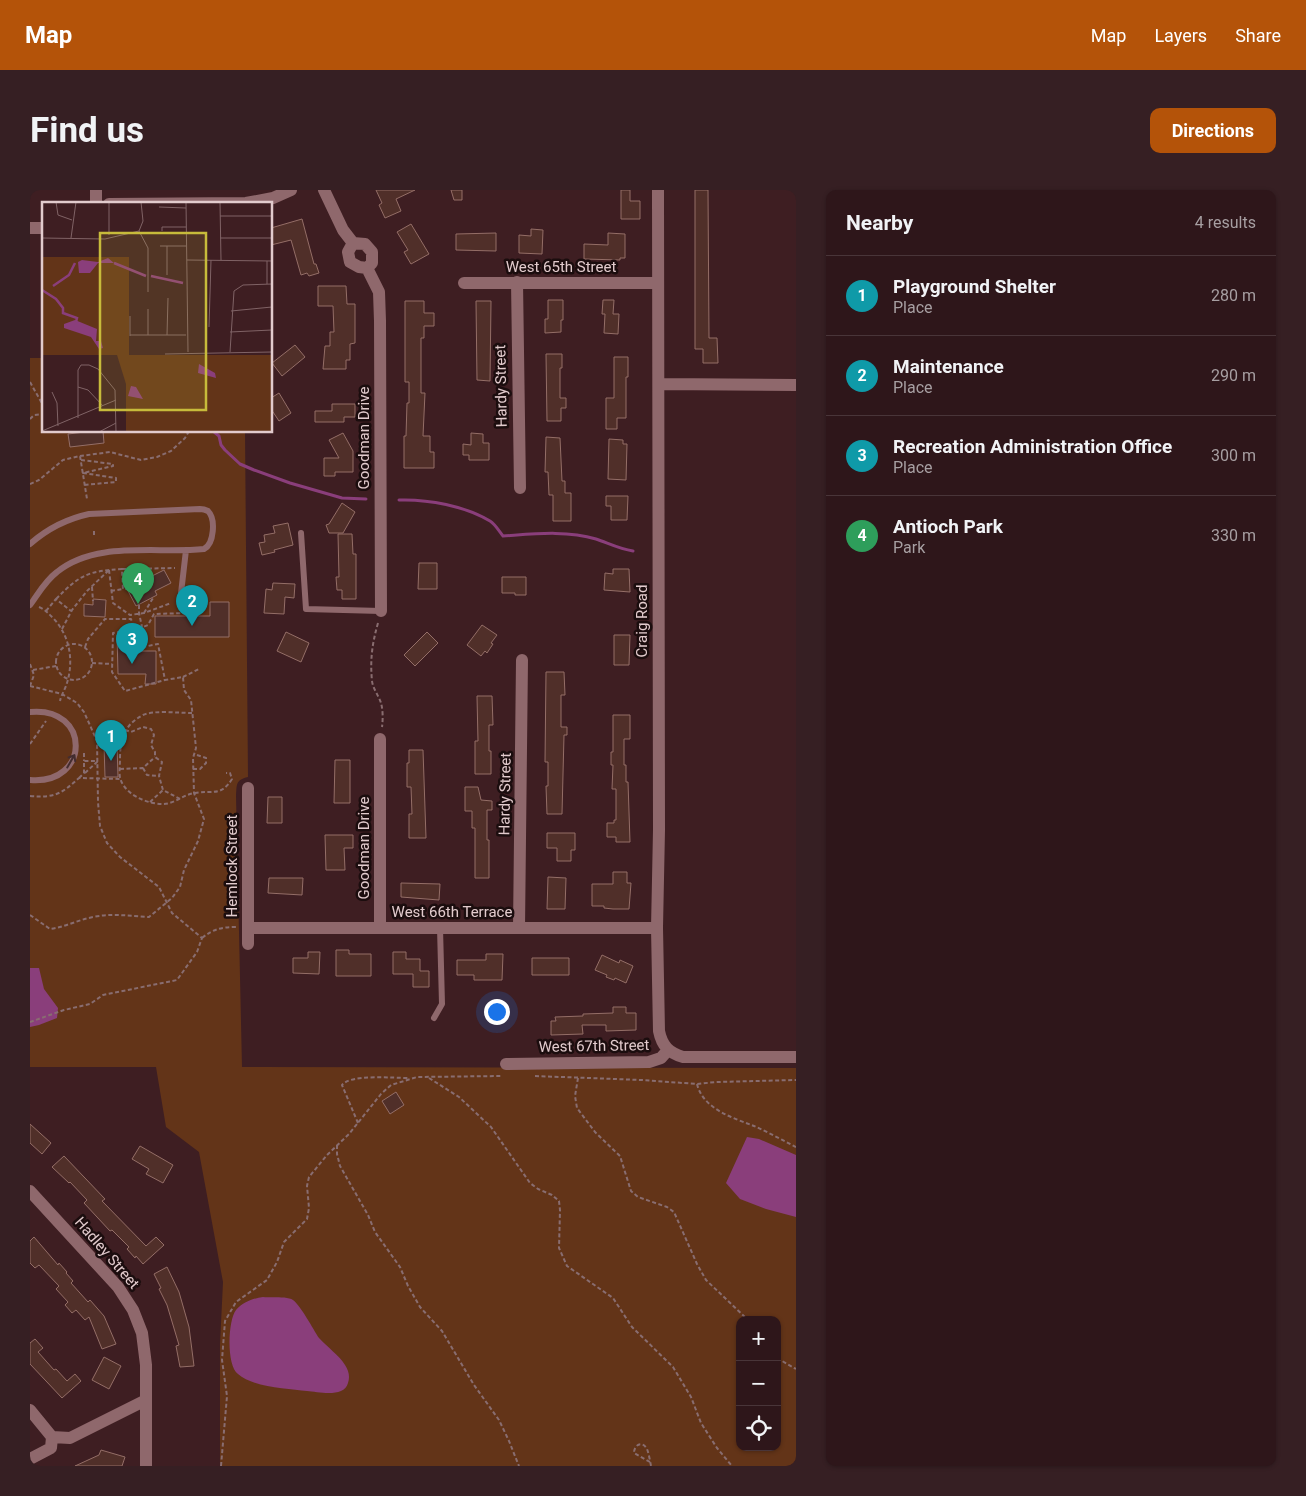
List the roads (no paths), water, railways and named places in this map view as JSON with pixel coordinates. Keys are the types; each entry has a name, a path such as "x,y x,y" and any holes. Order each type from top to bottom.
{"street":[{"path":"251,202 273,198 291,190"},
{"name":"Goodman Drive","path":"324,190 343,230 353,243 365,244 372,252 372,263 367,268 359,268 350,262 348,252 353,243"},
{"name":"Craig Road","path":"658,190 659,830 656,928 659,1031 663,1044 668,1050"},
{"name":"Goodman Drive","path":"367,268 379,292 381,611"},
{"name":"Hardy Street","path":"517,282 520,488"},
{"name":"West 65th Street","path":"464,283 658,283"},
{"path":"659,384 796,385"},
{"name":"Hardy Street","path":"520,928 522,660"},
{"name":"Goodman Drive","path":"380,739 380,927"},
{"name":"Hemlock Street","path":"248,788 248,944"},
{"name":"West 66th Terrace","path":"248,928 656,928"},
{"name":"West 67th Street","path":"506,1070 649,1062 661,1058 668,1050 683,1057 796,1057"},
{"name":"Hadley Street","path":"30,1191 118,1287 133,1310 142,1333 144,1346 146,1466"},
{"path":"52,1437 70,1438 146,1400"},
{"path":"30,1410 52,1437 51,1448 30,1459"}],"lane":[{"path":"30,544 50,529 76,517 89,514 206,510 209,513 212,526 212,540 210,545 204,549 101,552 80,559 57,572 45,583 31,603"},
{"path":"301,533 306,609 381,611"},
{"path":"180,602 186,550"},
{"path":"30,712 42,711 61,719 72,728 77,740 75,753 63,773 54,779 30,780"},
{"path":"434,1018 442,1004 440,928"}],"waterway":[{"path":"214,432 219,436 221,445 225,450 240,464 290,483 342,498 366,499"},
{"path":"399,500 434,502 469,511 492,522 503,536 550,533 573,534 633,551"}],"place":[{"name":"Antioch Park","path":"138,604"},
{"name":"Maintenance","path":"192,626"},
{"name":"Recreation Administration Office","path":"132,664"},
{"name":"Playground Shelter","path":"111,761"}]}
